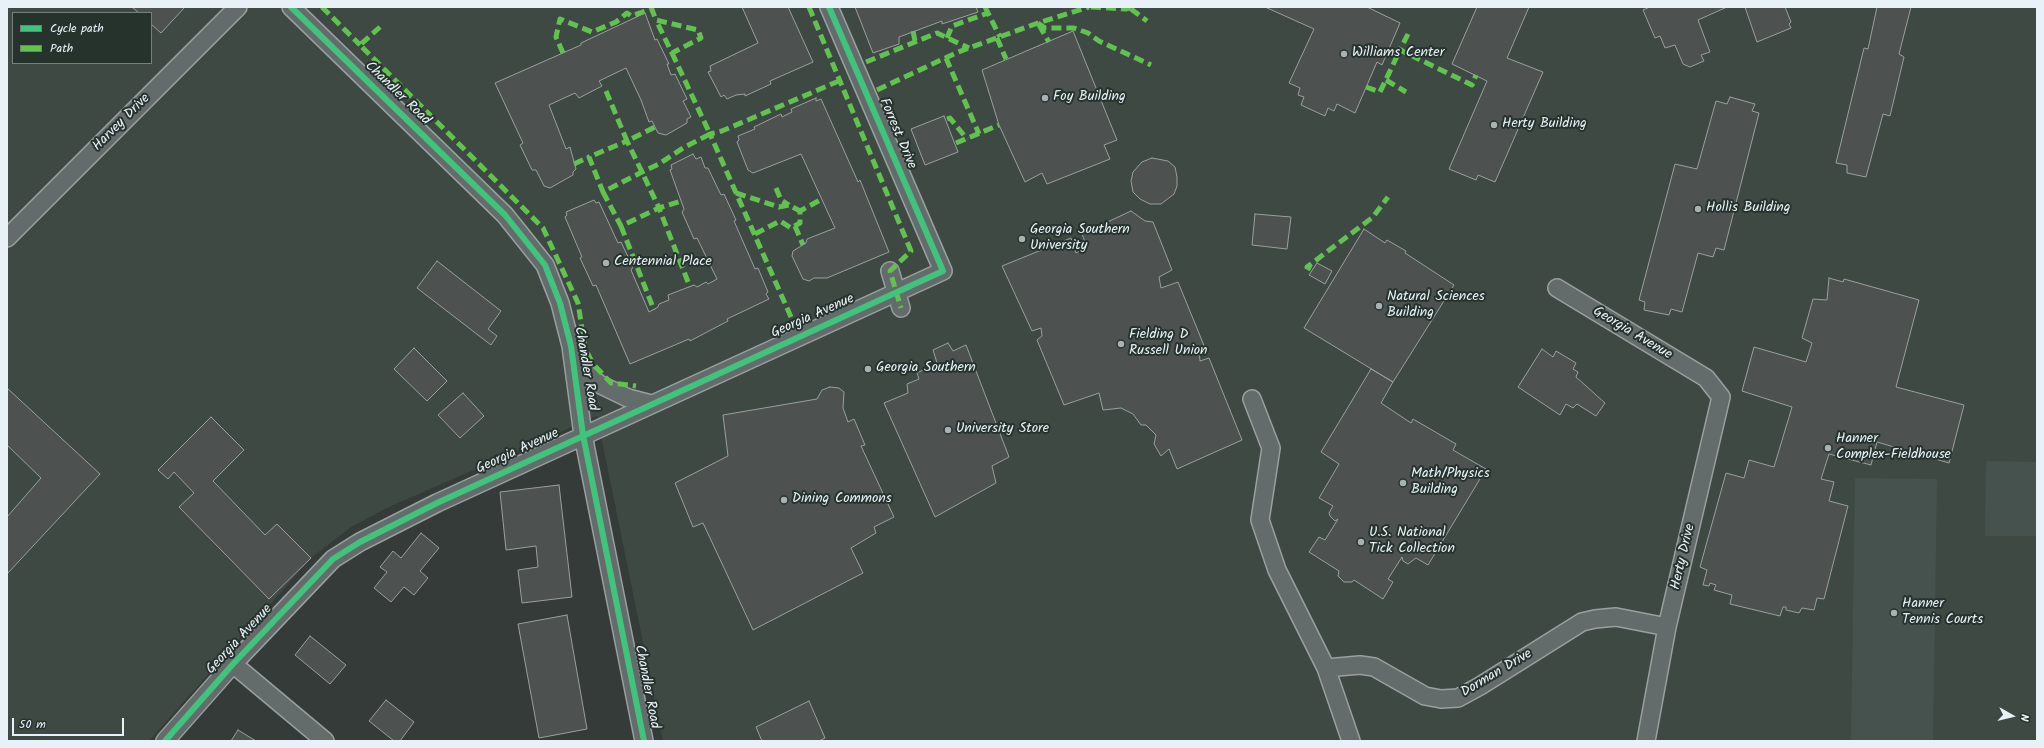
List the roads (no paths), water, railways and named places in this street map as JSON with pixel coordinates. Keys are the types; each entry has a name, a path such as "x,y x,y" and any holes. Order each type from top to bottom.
{"street":[{"name":"Harvey Drive","path":"7,238 238,7"},
{"name":"Chandler Road","path":"291,7 505,215 545,265 560,303 572,354 583,435 644,741"},
{"name":"Forrest Drive","path":"829,7 943,271"},
{"path":"890,271 899,300"},
{"name":"Georgia Avenue","path":"165,741 233,664 332,559 402,519 583,435 651,404 899,300 943,271"},
{"name":"Georgia Avenue","path":"1557,288 1706,378"},
{"path":"572,354 587,374 599,384 628,398 651,404"},
{"name":"Herty Drive","path":"1646,741 1667,627 1721,397 1706,378"},
{"path":"1252,399 1270,448 1260,520 1277,570 1326,668 1351,741"},
{"name":"Dorman Drive","path":"1326,668 1360,665 1374,667 1425,696 1441,699 1458,698 1480,686 1582,622 1616,617 1667,627"},
{"path":"233,664 325,741"}],"place":[{"name":"Williams Center","path":"1344,54"},
{"name":"Foy Building","path":"1045,98"},
{"name":"Herty Building","path":"1494,125"},
{"name":"Hollis Building","path":"1698,209"},
{"name":"Georgia Southern University","path":"1022,239"},
{"name":"Centennial Place","path":"606,263"},
{"name":"Natural Sciences Building","path":"1379,306"},
{"name":"Fielding D Russell Union","path":"1121,344"},
{"name":"Georgia Southern","path":"868,369"},
{"name":"University Store","path":"948,430"},
{"name":"Hanner Complex-Fieldhouse","path":"1828,448"},
{"name":"Math/Physics Building","path":"1403,483"},
{"name":"Dining Commons","path":"784,500"},
{"name":"U.S. National Tick Collection","path":"1361,542"},
{"name":"Hanner Tennis Courts","path":"1894,613"}]}
